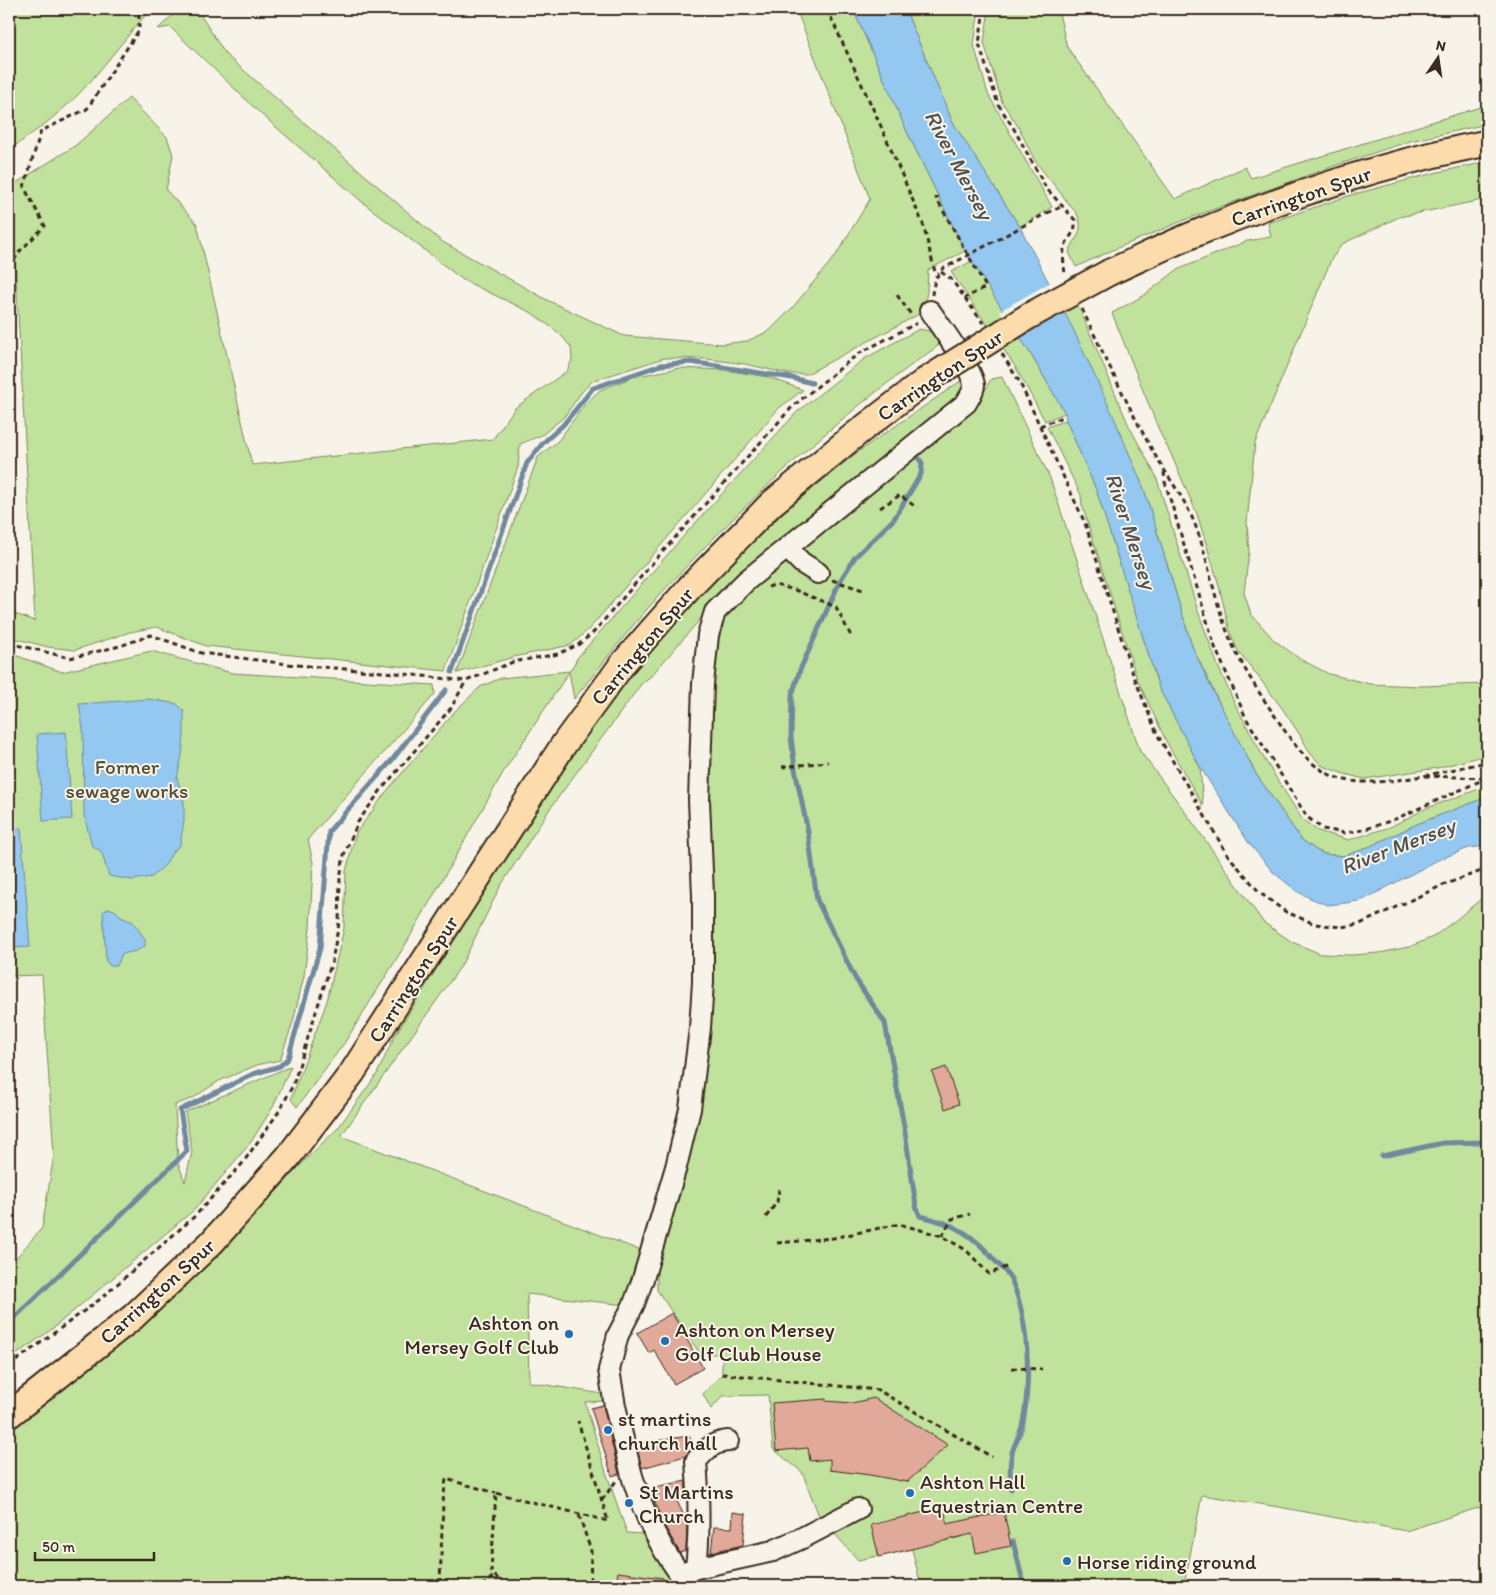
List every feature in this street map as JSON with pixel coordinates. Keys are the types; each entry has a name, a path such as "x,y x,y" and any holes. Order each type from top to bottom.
{"main road":[{"name":"Carrington Spur","path":"9,1415 133,1317 212,1242 288,1157 352,1073 564,744 624,662 690,587 771,504 856,434 925,381 1029,316 1110,272 1195,234 1281,200 1400,164 1487,143"}],"street":[{"path":"688,1576 665,1552 640,1500 632,1476 615,1406 609,1370 618,1335 634,1304 647,1262 676,1166 690,1108 700,1028 703,982 703,896 699,792 703,684 708,635 715,612 746,581 960,408 970,396 974,386 966,367 951,341 923,317"},
{"path":"787,548 802,563 825,577"},
{"path":"688,1576 700,1535 700,1502 696,1461 711,1445 728,1441"},
{"path":"688,1576 773,1551 858,1509"}],"path":[{"path":"9,268 20,251 45,226 24,187 41,131 87,109 139,30 139,9"},
{"path":"827,9 880,124 923,224 936,277"},
{"path":"984,9 979,44 998,104 1014,128 1046,188 1061,207 1074,217 1076,223 1064,252 1065,273 1069,281"},
{"path":"939,196 936,198 946,218 986,287 965,298 945,268"},
{"path":"9,643 70,658 120,646 151,635 201,653 296,665 466,681 513,662 558,654 578,644 594,632 676,536 793,406 858,354 923,317 936,277 945,268 1061,207"},
{"path":"897,295 923,317"},
{"path":"1082,308 1124,396 1188,510 1197,531 1221,616 1232,646 1252,682 1294,746 1315,765 1335,777 1358,782 1374,782 1418,776 1487,762"},
{"path":"1019,381 1085,523 1132,669 1157,734 1227,854 1260,893 1286,912 1315,924 1341,927 1367,921 1443,885 1487,869"},
{"path":"1040,426 1065,416"},
{"path":"1164,469 1165,482 1215,647 1246,718 1307,818 1323,829 1345,833 1363,830 1393,820 1487,778"},
{"path":"880,508 900,495 917,508"},
{"path":"825,577 863,590"},
{"path":"767,587 782,586 836,607 851,636"},
{"path":"9,1366 100,1300 195,1216 242,1164 280,1110 293,1085 332,961 339,923 340,878 344,855 358,822 381,790 451,708 466,681"},
{"path":"782,767 828,762"},
{"path":"1418,776 1487,778"},
{"path":"766,1216 777,1202 779,1189"},
{"path":"942,1236 952,1219 970,1214"},
{"path":"777,1243 833,1238 899,1224 942,1236 966,1250 989,1274 1008,1266"},
{"path":"1012,1368 1042,1369"},
{"path":"722,1374 878,1390 992,1457"},
{"path":"466,1586 440,1583 443,1502 446,1479 608,1521 578,1421"},
{"path":"602,1501 614,1483"},
{"path":"496,1493 491,1571 504,1586"},
{"path":"579,1514 591,1550 590,1586"},
{"path":"482,1586 495,1575"}],"green space":[{"path":"9,9 151,9 80,93 51,119 9,150"},
{"path":"179,9 200,9 201,16 226,55 441,241 549,301 624,336 722,344 747,341 769,331 793,307 836,255 870,199 796,9 853,9 908,134 965,251 928,270 927,292 923,312 807,374 789,374 745,364 707,359 664,358 592,381 564,417 542,435 520,444 518,467 446,671 206,646 157,627 130,632 75,650 48,647 13,638 9,636 9,612 35,621 15,258 13,185 76,145 129,98 167,137 173,155 166,190 197,224 252,465 493,439 515,408 567,371 572,360 571,347 559,333 532,313 463,280 361,201 261,114 170,27 158,29"},
{"path":"905,9 979,9 974,45 988,94 1052,207 1020,227 952,121"},
{"path":"989,9 1058,9 1067,47 1175,199 1245,167 1251,178 1487,105 1487,124 1410,141 1331,167 1187,219 1076,267 1069,252 1080,229 1077,214 1035,161 1019,128 1002,102 984,43"},
{"path":"1487,162 1487,199 1399,217 1342,244 1331,260 1255,443 1247,522 1249,551 1244,593 1251,614 1274,640 1300,659 1329,674 1370,684 1420,686 1487,684 1487,755 1437,768 1364,779 1321,765 1310,753 1282,708 1237,649 1230,632 1218,582 1197,514 1161,435 1112,313 1143,296 1177,270 1247,241 1271,237 1268,223 1351,195 1434,173"},
{"path":"972,261 1065,413 1045,421 1016,368 951,272"},
{"path":"1078,305 1129,426 1156,476 1198,611 1218,666 1234,702 1265,760 1302,819 1318,831 1349,840 1390,827 1427,808 1487,786 1487,797 1417,824 1362,850 1344,856 1324,854 1301,839 1256,774 1192,646 1144,489 1074,331 1063,312"},
{"path":"919,329 938,333 938,346 862,403 755,497 656,599 574,699 569,672 504,771 407,942 345,1042 297,1107 291,1099 327,1001 344,928 346,871 356,833 386,792 455,711 480,687 501,678 570,671 578,657 688,531 797,412 864,359"},
{"path":"679,368 725,370 768,377 803,390 779,408 590,628 571,645 514,657 457,673 538,457 558,441 585,404 600,390 633,377"},
{"path":"1002,377 1050,478 1140,751 1263,922 1292,942 1321,954 1352,955 1379,953 1409,947 1433,937 1487,894 1487,1505 1406,1531 1279,1507 1202,1495 1184,1586 921,1586 912,1549 858,1560 819,1516 802,1472 773,1449 768,1395 723,1396 711,1409 703,1394 722,1374 722,1355 699,1352 657,1290 657,1264 694,1104 704,803 714,638 724,611 969,409 982,395 991,379"},
{"path":"965,378 966,390 958,402 818,508 710,608 651,676 642,683 549,810 500,887 461,966 341,1136 645,1251 626,1305 527,1294 529,1382 609,1395 609,1401 585,1402 627,1533 644,1534 681,1586 9,1586 9,1431 91,1367 198,1272 338,1128 377,1074 394,1037 580,739 671,626 705,589 783,513 855,454"},
{"path":"1066,420 1097,492 1159,688 1200,767 1203,806 1167,743 1137,679 1082,505 1081,495 1047,427"},
{"name":"Former sewage works","path":"151,651 232,673 434,685 435,694 308,839 313,863 310,928 304,976 293,1022 280,1060 257,1065 219,1081 193,1098 175,1105 178,1163 185,1182 192,1152 185,1112 291,1066 273,1107 251,1142 195,1209 52,1329 9,1360 9,1266 42,1228 54,1155 42,975 9,976 9,653 62,672"}],"water":[{"name":"River Mersey","path":"853,9 905,9 952,121 1020,227 1074,331 1113,415 1144,489 1192,646 1210,685 1256,774 1301,839 1324,854 1344,856 1362,850 1417,824 1487,797 1487,846 1469,848 1438,860 1363,900 1327,905 1298,892 1273,872 1248,842 1200,767 1159,688 1097,492 1066,420 1065,413 1030,353 965,251 908,134"},
{"path":"149,699 177,704 184,711 182,755 177,778 184,802 184,821 180,845 172,853 165,865 152,877 132,880 109,876 101,851 92,846 84,815 83,729 79,704"},
{"path":"66,732 72,819 43,821 37,734"},
{"path":"21,828 30,947 9,948 9,829"},
{"path":"109,908 116,911 123,918 133,922 145,939 145,946 136,951 122,954 117,966 110,966 106,961 103,912"}],"pier":[{"path":"1051,282 1065,309 1018,338 1000,311"}],"building":[{"path":"946,1067 959,1104 945,1109 932,1072"},
{"name":"Ashton on Mersey Golf Club House","path":"672,1313 703,1368 674,1384 654,1350 649,1353 637,1333"},
{"path":"874,1398 948,1445 907,1482 830,1470 830,1459 810,1461 808,1448 776,1451 772,1403 826,1399 826,1401 852,1403"},
{"path":"603,1405 619,1474 612,1476 591,1408"},
{"path":"689,1436 694,1446 685,1456 642,1468 636,1444"},
{"path":"686,1481 686,1499 677,1501 687,1522 686,1551 680,1553 664,1525 649,1488"},
{"path":"944,1507 947,1524 1004,1512 1011,1546 976,1553 972,1534 879,1557 871,1525"},
{"path":"733,1512 746,1514 743,1545 711,1552 714,1527 732,1528"},
{"path":"618,1572 663,1578 663,1586 616,1586"}],"waterway":[{"path":"452,672 527,463 543,443 563,425 593,388 661,365 691,362 792,378 812,383"},
{"path":"917,456 922,463 921,474 894,519 855,557 840,581 800,670 792,695 791,737 795,769 808,832 817,900 855,978 885,1023 905,1132 916,1206 920,1216 943,1222 963,1232 980,1244 1011,1279 1022,1312 1027,1350 1026,1405 1022,1427 1011,1458 1011,1489"},
{"path":"9,1323 187,1151 180,1110 253,1074 280,1066 288,1058 320,948 329,831 393,759 446,690"},
{"path":"1382,1156 1443,1143 1487,1142"},
{"path":"1013,1541 1024,1586"}],"place":[{"name":"Ashton on Mersey Golf Club","path":"569,1334"},
{"name":"Ashton on Mersey Golf Club House","path":"665,1341"},
{"name":"st martins church hall","path":"608,1430"},
{"name":"Ashton Hall Equestrian Centre","path":"910,1493"},
{"name":"St Martins Church","path":"629,1503"},
{"name":"Horse riding ground","path":"1067,1561"}]}
